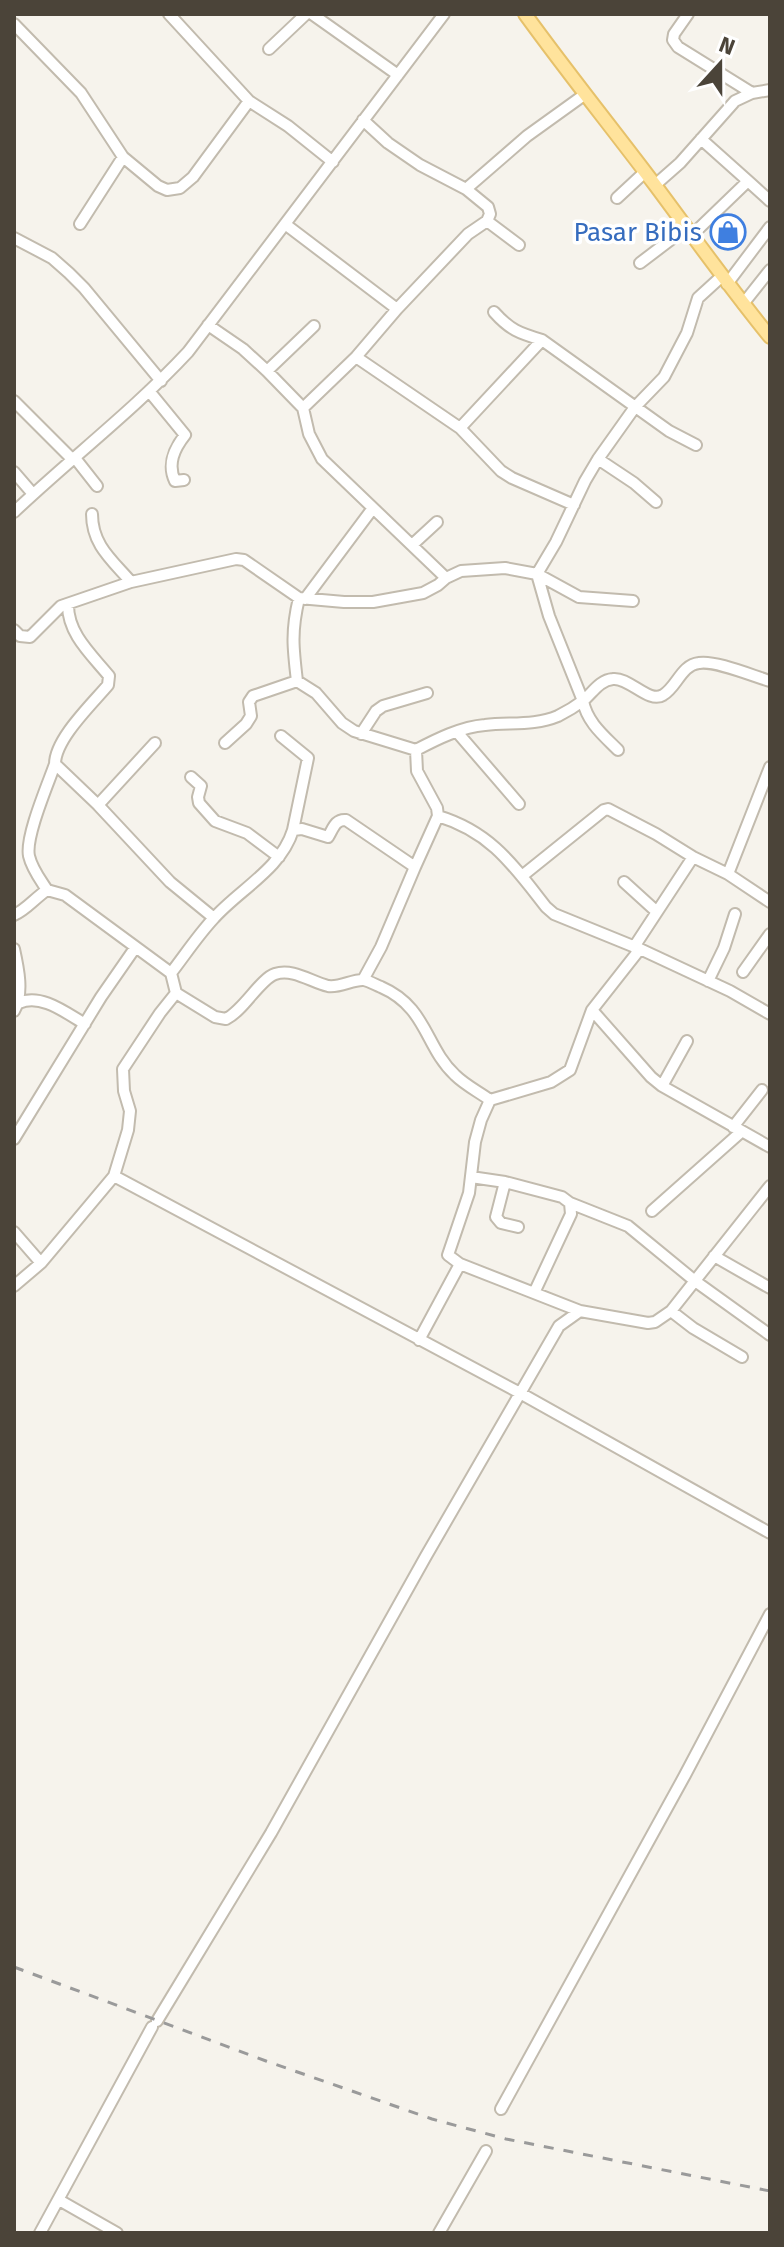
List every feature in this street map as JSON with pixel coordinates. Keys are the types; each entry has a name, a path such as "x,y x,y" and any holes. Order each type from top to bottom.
{"main road":[{"path":"525,14 770,337"}],"street":[{"path":"169,14 249,101 288,126 333,162"},
{"path":"269,49 306,14"},
{"path":"312,14 398,75"},
{"path":"14,512 161,381 188,352 444,14"},
{"path":"688,14 674,34 673,40 678,47 752,93"},
{"path":"14,24 81,93 123,157 167,190 180,188 193,177 249,101"},
{"path":"655,185 680,163 735,101 752,93 770,90"},
{"path":"466,189 527,136 584,95"},
{"path":"303,408 356,357 397,309 468,234 487,221 490,214 488,207 466,189 420,165 388,143 363,120"},
{"path":"701,139 770,201"},
{"path":"80,224 123,157"},
{"path":"617,198 645,172"},
{"path":"640,263 689,232 748,181"},
{"path":"487,221 519,245"},
{"path":"285,224 397,309"},
{"path":"618,750 585,711 549,616 537,574 598,459 635,407 664,377 687,333 698,298 724,280 770,227"},
{"path":"14,238 52,258 69,273 161,381"},
{"path":"743,304 770,270"},
{"path":"494,312 506,326 542,340 669,431 696,445"},
{"path":"208,325 243,349 303,408 309,434 322,459 446,578"},
{"path":"267,371 314,326"},
{"path":"460,428 542,340"},
{"path":"356,357 460,428 501,471 574,505"},
{"path":"149,391 185,435 172,454 171,469 175,481 184,480"},
{"path":"14,401 74,459 97,486"},
{"path":"598,459 656,502"},
{"path":"14,472 33,494"},
{"path":"373,508 302,598 294,620 292,645 297,681 316,693 342,723 361,734 416,750 482,725 530,724 558,716 583,701 600,685 615,678 656,697 663,695 690,665 701,662 770,681"},
{"path":"92,514 92,527 100,547 131,582"},
{"path":"412,545 437,522"},
{"path":"14,630 20,636 30,637 61,606 131,582 240,559 302,598 373,602 404,598 431,590 461,571 505,568 537,574 579,597 633,601"},
{"path":"68,605 68,619 74,633 109,676 109,681 58,748 35,824 28,852 33,868 47,890 65,895 171,973 176,993 215,1017 226,1019 248,1001 271,975 282,972 330,986 363,980 388,990 423,1023 454,1075 490,1100"},
{"path":"225,743 251,716 249,702 253,696 297,681"},
{"path":"361,734 376,711 383,706 427,693"},
{"path":"457,732 519,804"},
{"path":"171,973 214,918 279,857 289,843 308,758 281,736"},
{"path":"98,805 155,743"},
{"path":"363,980 381,947 438,816 437,808 417,771 416,750"},
{"path":"55,764 170,882 214,918"},
{"path":"728,874 770,767"},
{"path":"191,777 201,786 199,803 215,821 247,833 279,857"},
{"path":"522,876 608,809 728,874 770,902"},
{"path":"438,816 460,823 497,847 554,914 637,948 769,1011"},
{"path":"293,830 302,829 328,837 337,822 346,820 415,867"},
{"path":"693,857 637,948 592,1010 570,1070 551,1082 490,1100 475,1142 469,1193 448,1252 451,1259 460,1264 580,1311 655,1322 671,1311 770,1186"},
{"path":"624,882 657,912"},
{"path":"14,915 47,890"},
{"path":"708,981 724,948 735,914"},
{"path":"743,972 770,934"},
{"path":"15,1134 135,948"},
{"path":"14,949 19,981 16,1007"},
{"path":"14,1286 41,1263 114,1176 128,1130 130,1111 124,1091 123,1069 176,993"},
{"path":"16,1007 32,999 59,1008 85,1024"},
{"path":"592,1010 662,1086 770,1147"},
{"path":"662,1086 687,1041"},
{"path":"652,1211 737,1130 762,1090"},
{"path":"114,1176 520,1393 770,1533"},
{"path":"471,1177 505,1182 562,1197 623,1223 695,1281 770,1335"},
{"path":"505,1182 496,1217 501,1223 518,1227"},
{"path":"534,1293 571,1214 570,1203"},
{"path":"14,1232 41,1263"},
{"path":"714,1256 770,1288"},
{"path":"419,1340 460,1264"},
{"path":"40,2233 154,2024 271,1833 559,1326 580,1311"},
{"path":"671,1311 742,1357"},
{"path":"501,2109 770,1614"},
{"path":"439,2233 486,2151"},
{"path":"59,2200 117,2233"}],"railway":[{"path":"14,1967 432,2119 506,2139 770,2191"}],"place":[{"name":"Pasar Bibis","path":"728,232"}]}
